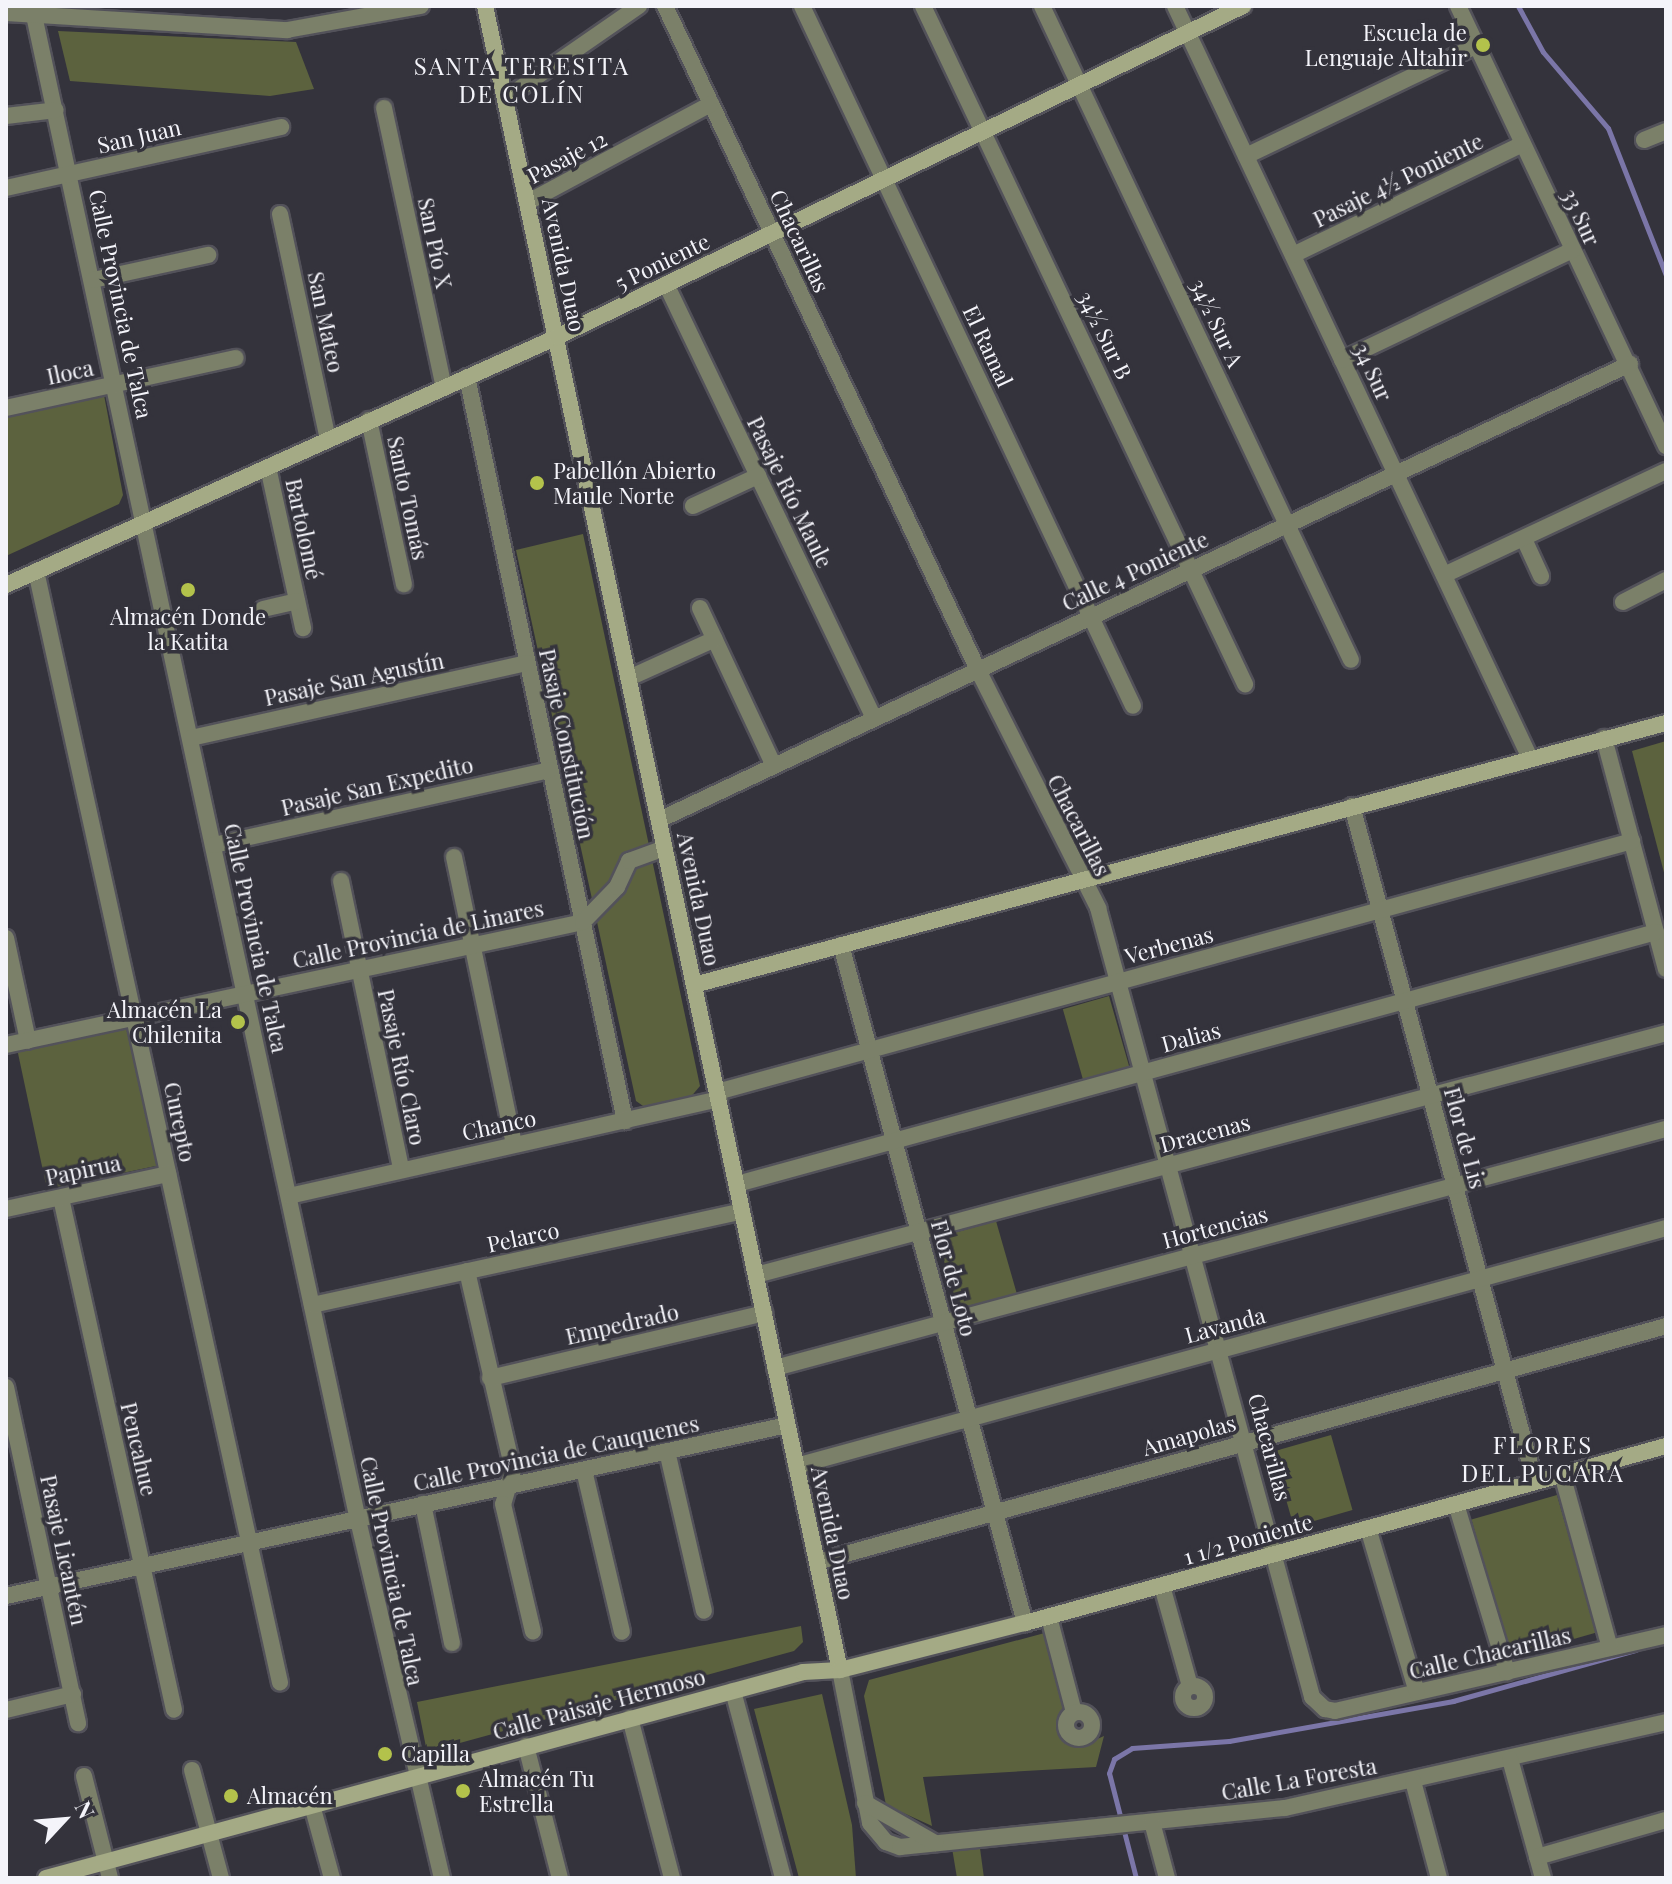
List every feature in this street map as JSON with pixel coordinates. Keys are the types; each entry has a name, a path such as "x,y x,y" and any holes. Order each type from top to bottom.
{"street":[{"path":"6,13 33,10 287,30 421,6"},
{"name":"Avenida Duao","path":"485,6 840,1670 865,1803"},
{"path":"506,98 639,6"},
{"name":"Chacarillas","path":"665,6 978,670 1080,880 1098,908 1121,981 1221,1349 1307,1682 1325,1709"},
{"name":"El Ramal","path":"802,6 1133,706"},
{"name":"34½ Sur B","path":"923,6 1245,684"},
{"name":"34½ Sur A","path":"1042,6 1351,660"},
{"name":"34 Sur","path":"1175,6 1530,758"},
{"name":"5 Poniente","path":"6,585 557,337 1243,6"},
{"name":"33 Sur","path":"1458,6 1630,364 1666,446"},
{"name":"Calle Provincia de Talca","path":"33,10 146,522 358,1520 415,1778 442,1878"},
{"path":"1246,156 1476,46"},
{"name":"Pasaje 12","path":"528,202 711,104"},
{"name":"San Pío X","path":"384,108 444,388"},
{"path":"6,116 56,110"},
{"name":"San Juan","path":"6,188 281,127"},
{"path":"1644,140 1666,131"},
{"name":"Pasaje 4½ Poniente","path":"1293,255 1523,144"},
{"name":"San Mateo","path":"280,214 328,440"},
{"path":"1342,360 1573,250"},
{"path":"93,280 208,255"},
{"name":"Pasaje Río Maule","path":"666,284 874,719"},
{"name":"Iloca","path":"7,404 116,385 236,358"},
{"name":"Calle 4 Poniente","path":"659,820 1630,364"},
{"name":"Pasaje Constitución","path":"467,377 625,1121"},
{"name":"Santo Tomás","path":"369,420 404,584"},
{"name":"Bartolomé","path":"268,467 303,628"},
{"path":"1444,575 1666,471"},
{"path":"693,506 758,476"},
{"path":"1524,539 1541,576"},
{"name":"Curepto","path":"36,571 280,1683"},
{"path":"1623,602 1666,580"},
{"name":"Bartolomé","path":"263,609 297,601"},
{"path":"700,608 774,766"},
{"path":"629,678 715,639"},
{"name":"Pasaje San Agustín","path":"191,738 527,663"},
{"path":"694,985 1666,723"},
{"path":"1604,738 1666,969"},
{"name":"Pasaje San Expedito","path":"214,845 550,770"},
{"name":"Flor de Lis","path":"1352,806 1535,1482"},
{"name":"Verbenas","path":"718,1096 870,1050 1632,841"},
{"path":"583,922 617,887 629,861 665,848"},
{"path":"454,857 514,1143"},
{"name":"Pasaje Río Claro","path":"341,881 401,1169"},
{"name":"Calle Provincia de Linares","path":"6,1045 583,922"},
{"name":"Dalias","path":"737,1184 1656,932"},
{"path":"6,938 28,1041"},
{"name":"Flor de Loto","path":"841,945 1025,1623"},
{"name":"Dracenas","path":"756,1275 1666,1033"},
{"name":"Chanco","path":"289,1196 514,1143 625,1121 718,1096"},
{"name":"Hortencias","path":"775,1368 1666,1129"},
{"name":"Papirua","path":"6,1209 168,1174"},
{"name":"Pencahue","path":"61,1198 174,1710"},
{"name":"Pelarco","path":"312,1305 742,1211"},
{"name":"Lavanda","path":"796,1466 1666,1228"},
{"path":"467,1271 513,1470 503,1504 533,1632"},
{"name":"Empedrado","path":"490,1378 764,1313"},
{"name":"Amapolas","path":"817,1562 1666,1326"},
{"name":"Pasaje Licantén","path":"6,1387 78,1723"},
{"name":"Calle Provincia de Cauquenes","path":"6,1596 787,1425"},
{"name":"1 1/2 Poniente","path":"840,1670 1049,1617 1666,1446"},
{"path":"667,1451 704,1611"},
{"path":"6,1473 24,1468"},
{"path":"584,1470 622,1632"},
{"path":"1562,1474 1610,1648"},
{"path":"423,1504 452,1643"},
{"path":"1456,1504 1507,1672"},
{"path":"1368,1528 1417,1692"},
{"path":"1162,1586 1190,1686"},
{"path":"1049,1617 1074,1712"},
{"name":"Calle Chacarillas","path":"1325,1709 1417,1692 1666,1635"},
{"name":"Calle Paisaje Hermoso","path":"46,1878 108,1870 210,1835 526,1746 803,1672 840,1670"},
{"path":"733,1691 783,1878"},
{"path":"6,1710 73,1694"},
{"path":"630,1718 672,1878"},
{"name":"Calle La Foresta","path":"865,1803 870,1823 886,1842 900,1847 1111,1827 1285,1808 1666,1722"},
{"path":"526,1746 560,1878"},
{"path":"1510,1759 1543,1878"},
{"path":"192,1770 221,1878"},
{"path":"84,1776 108,1870"},
{"path":"1413,1781 1434,1877"},
{"path":"865,1803 935,1843"},
{"path":"312,1805 332,1878"},
{"path":"1537,1857 1666,1820"},
{"path":"1145,1823 1167,1878"}],"green space":[{"path":"58,31 296,42 314,89 270,96 70,81"},
{"path":"104,395 123,495 119,504 6,556 6,415"},
{"path":"583,534 700,1086 689,1099 646,1108 636,1101 516,550"},
{"path":"1666,741 1666,880 1632,751"},
{"path":"1109,996 1129,1066 1083,1079 1063,1009"},
{"path":"131,1027 160,1165 47,1189 18,1051"},
{"path":"996,1221 1017,1296 959,1313 937,1238"},
{"path":"1331,1435 1352,1510 1294,1527 1272,1452"},
{"path":"1557,1495 1596,1632 1511,1657 1471,1520"},
{"path":"801,1626 803,1642 794,1651 427,1752 417,1702"},
{"path":"1052,1631 1070,1711 1065,1720 1068,1732 1088,1743 1104,1736 1096,1767 923,1777 932,1826 886,1805 864,1696 869,1680"},
{"path":"822,1694 852,1825 856,1878 799,1878 754,1709"},
{"path":"979,1841 984,1878 957,1878 951,1842"}],"waterway":[{"path":"1518,6 1543,52 1608,128 1666,275"},
{"path":"1136,1878 1109,1773 1114,1759 1132,1748 1229,1741 1453,1701 1636,1650"}],"place":[{"name":"Escuela de Lenguaje Altahir","path":"1483,45"},
{"name":"Pabellón Abierto Maule Norte","path":"537,483"},
{"name":"Almacén Donde la Katita","path":"188,590"},
{"name":"Almacén La Chilenita","path":"238,1022"},
{"name":"Capilla","path":"385,1754"},
{"name":"Almacén Tu Estrella","path":"463,1791"},
{"name":"Almacén","path":"231,1796"}],"district":[{"name":"SANTA TERESITA DE COLÍN","path":"522,80"},
{"name":"FLORES DEL PUCARA","path":"1543,1459"}]}
